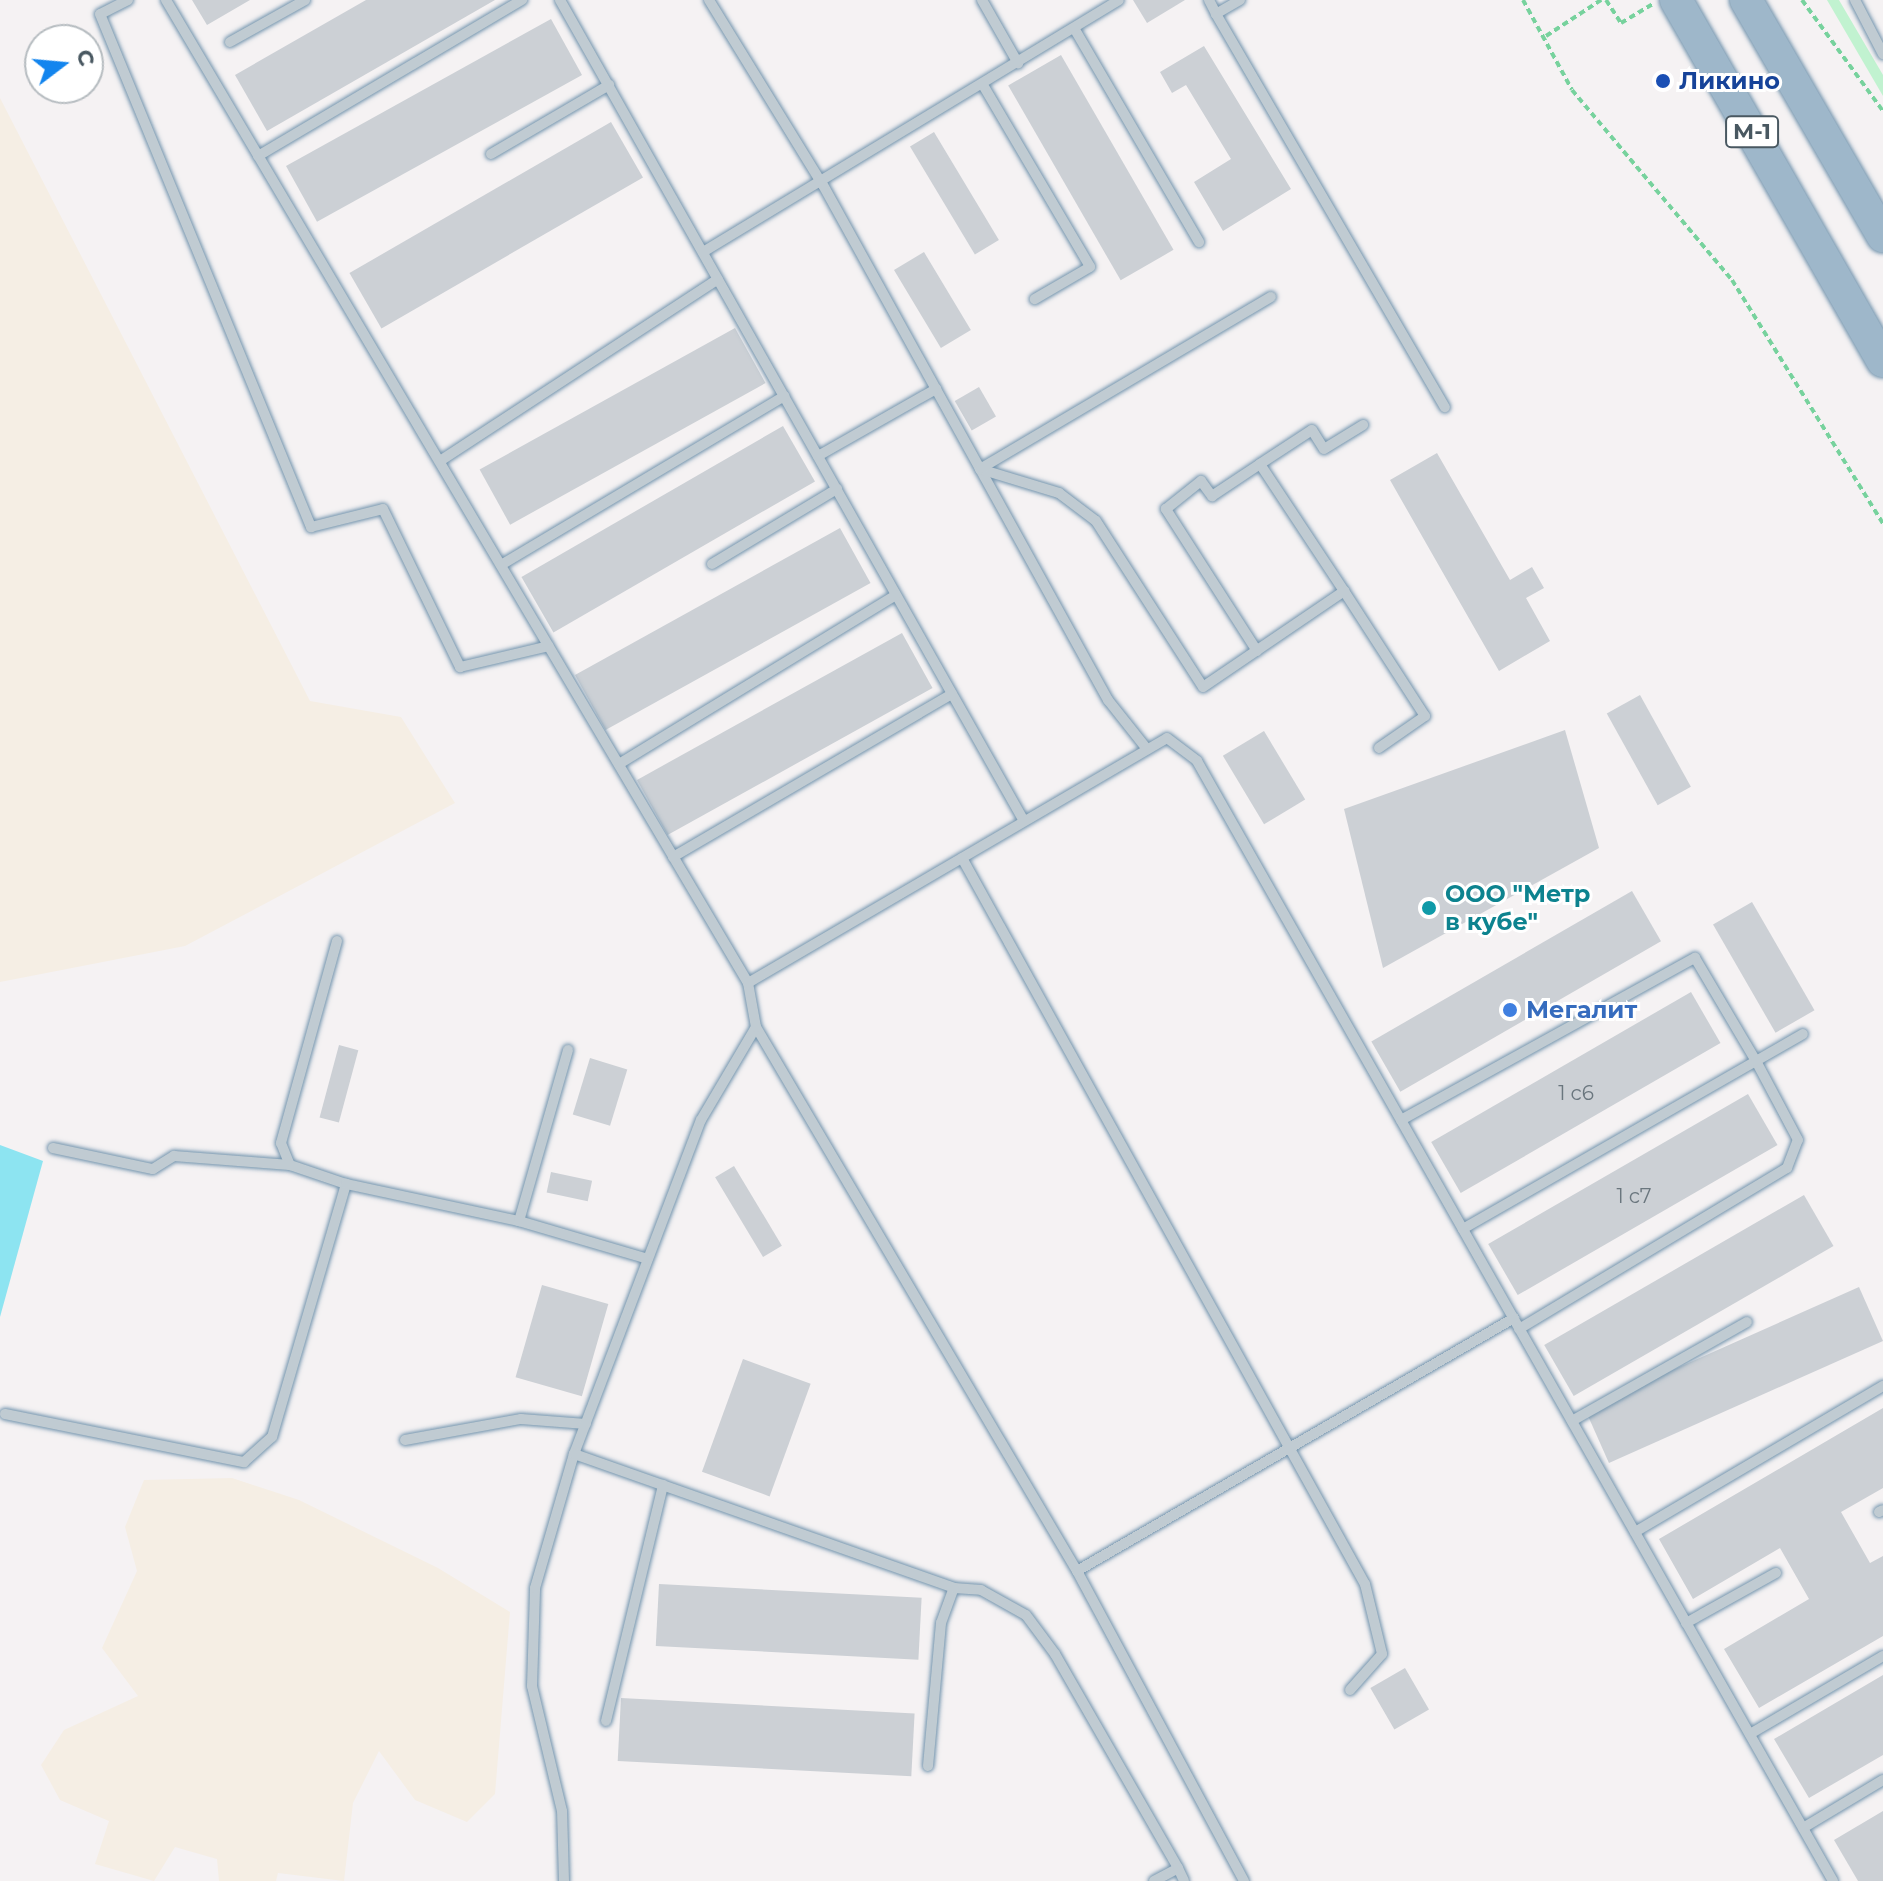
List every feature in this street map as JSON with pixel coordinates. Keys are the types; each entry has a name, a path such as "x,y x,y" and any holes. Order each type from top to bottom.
{"highway":[{"name":"М-1","path":"1676,0 1883,361"},
{"name":"М-1","path":"1746,0 1883,236"}],"lane":[{"path":"128,0 100,14 311,527 383,509 460,667 549,646"},
{"path":"166,0 748,983 756,1027 1077,1571 1244,1881"},
{"path":"230,42 305,0"},
{"path":"258,156 522,0"},
{"path":"560,0 1024,821"},
{"path":"709,0 823,185 1108,700 1147,749"},
{"path":"982,0 1018,63"},
{"path":"703,252 823,185 1119,0"},
{"path":"1209,0 1445,407"},
{"path":"1216,14 1240,0"},
{"path":"1855,0 1883,54"},
{"path":"1074,28 1199,242"},
{"path":"491,154 609,85"},
{"path":"983,85 1090,267 1035,299"},
{"path":"440,461 718,279"},
{"path":"980,469 1271,297"},
{"path":"818,456 936,389"},
{"path":"501,565 784,396"},
{"path":"1257,651 1166,509 1201,481 1212,496 1312,430 1324,449 1363,425"},
{"path":"1260,464 1425,716 1379,748"},
{"path":"980,469 1059,493 1096,521 1203,687 1344,591"},
{"path":"712,564 837,489"},
{"path":"619,764 896,595"},
{"path":"673,857 952,694"},
{"path":"748,983 1167,738 1197,761 1833,1881"},
{"path":"962,858 1365,1584 1382,1654 1350,1690"},
{"path":"290,1165 281,1143 337,941"},
{"path":"1077,1571 1787,1168 1798,1140 1695,958 1401,1120"},
{"path":"564,1881 562,1811 532,1686 535,1588 574,1454 701,1120 756,1027"},
{"path":"1463,1229 1803,1034"},
{"path":"519,1221 568,1050"},
{"path":"53,1148 153,1169 174,1156 290,1165 346,1184 519,1221 648,1259"},
{"path":"5,1414 244,1462 272,1437 346,1184"},
{"path":"1572,1421 1747,1322"},
{"path":"1635,1532 1883,1386"},
{"path":"405,1440 521,1419 586,1424"},
{"path":"574,1454 954,1588 981,1590 1026,1615 1184,1881"},
{"path":"606,1721 663,1485"},
{"path":"1686,1623 1776,1573"},
{"path":"928,1766 941,1623 954,1588"},
{"path":"1750,1734 1883,1656"},
{"path":"1803,1828 1883,1780"},
{"path":"1154,1881 1178,1868"}],"path":[{"path":"1523,0 1546,36 1572,90 1732,280 1883,524"},
{"path":"1546,36 1604,0 1621,23 1659,0"},
{"path":"1802,0 1883,111"}],"green space":[{"path":"1827,0 1839,0 1883,75 1883,96"}],"sand":[{"path":"0,98 310,701 401,717 455,803 185,946 0,982"},
{"path":"232,1478 299,1500 438,1568 510,1612 495,1794 467,1822 415,1800 379,1751 353,1803 344,1881 278,1873 276,1881 219,1881 217,1859 175,1847 154,1881 95,1864 109,1821 60,1800 41,1765 64,1730 138,1696 102,1648 137,1571 125,1527 144,1480"}],"water":[{"path":"0,1145 43,1161 0,1317"}],"building":[{"path":"192,0 250,0 207,25"},
{"path":"366,0 495,0 267,131 235,75"},
{"path":"1133,0 1185,0 1147,23"},
{"path":"551,19 582,75 317,222 286,166"},
{"path":"1204,46 1291,189 1223,231 1194,182 1231,159 1186,85 1172,93 1160,72"},
{"path":"1061,55 1174,250 1121,280 1008,86"},
{"path":"611,122 643,177 381,328 349,273"},
{"path":"934,132 999,240 975,254 910,146"},
{"path":"924,252 971,330 941,348 894,270"},
{"path":"735,328 766,383 510,525 480,470"},
{"path":"979,387 996,416 972,430 955,401"},
{"path":"783,426 815,481 553,632 521,577"},
{"path":"1437,453 1510,580 1532,567 1544,588 1526,598 1550,641 1499,671 1390,480"},
{"path":"840,528 871,583 606,730 575,675"},
{"path":"902,633 933,688 668,835 637,780"},
{"path":"1640,695 1691,787 1658,805 1607,713"},
{"name":"ООО \"Метр в кубе\"","path":"1565,730 1599,848 1383,968 1344,809"},
{"path":"1264,731 1305,800 1264,824 1223,756"},
{"path":"1632,891 1661,941 1400,1092 1371,1042"},
{"path":"1752,902 1814,1010 1776,1033 1713,924"},
{"path":"1691,992 1720,1043 1461,1193 1431,1142"},
{"path":"339,1045 358,1050 339,1123 320,1117"},
{"path":"590,1058 627,1069 610,1126 573,1114"},
{"path":"1748,1094 1778,1145 1518,1295 1488,1244"},
{"path":"734,1166 782,1246 763,1257 715,1177"},
{"path":"551,1172 592,1181 588,1201 547,1193"},
{"path":"1804,1195 1834,1246 1574,1396 1544,1345"},
{"path":"542,1285 608,1304 582,1396 516,1377"},
{"path":"1859,1287 1883,1341 1609,1463 1585,1409"},
{"path":"743,1359 811,1384 770,1496 702,1472"},
{"path":"1883,1408 1883,1488 1841,1512 1870,1563 1883,1556 1883,1636 1759,1708 1724,1649 1809,1599 1780,1548 1693,1599 1659,1539"},
{"path":"659,1584 922,1598 918,1660 656,1646"},
{"path":"1405,1668 1429,1710 1394,1730 1370,1688"},
{"path":"1883,1675 1883,1755 1809,1798 1774,1739"},
{"path":"621,1698 915,1713 911,1776 618,1761"},
{"path":"1883,1811 1883,1881 1858,1881 1834,1840"}],"place":[{"name":"Ликино","path":"1663,81"},
{"name":"ООО \"Метр в кубе\"","path":"1429,908"},
{"name":"Мегалит","path":"1510,1010"}]}
